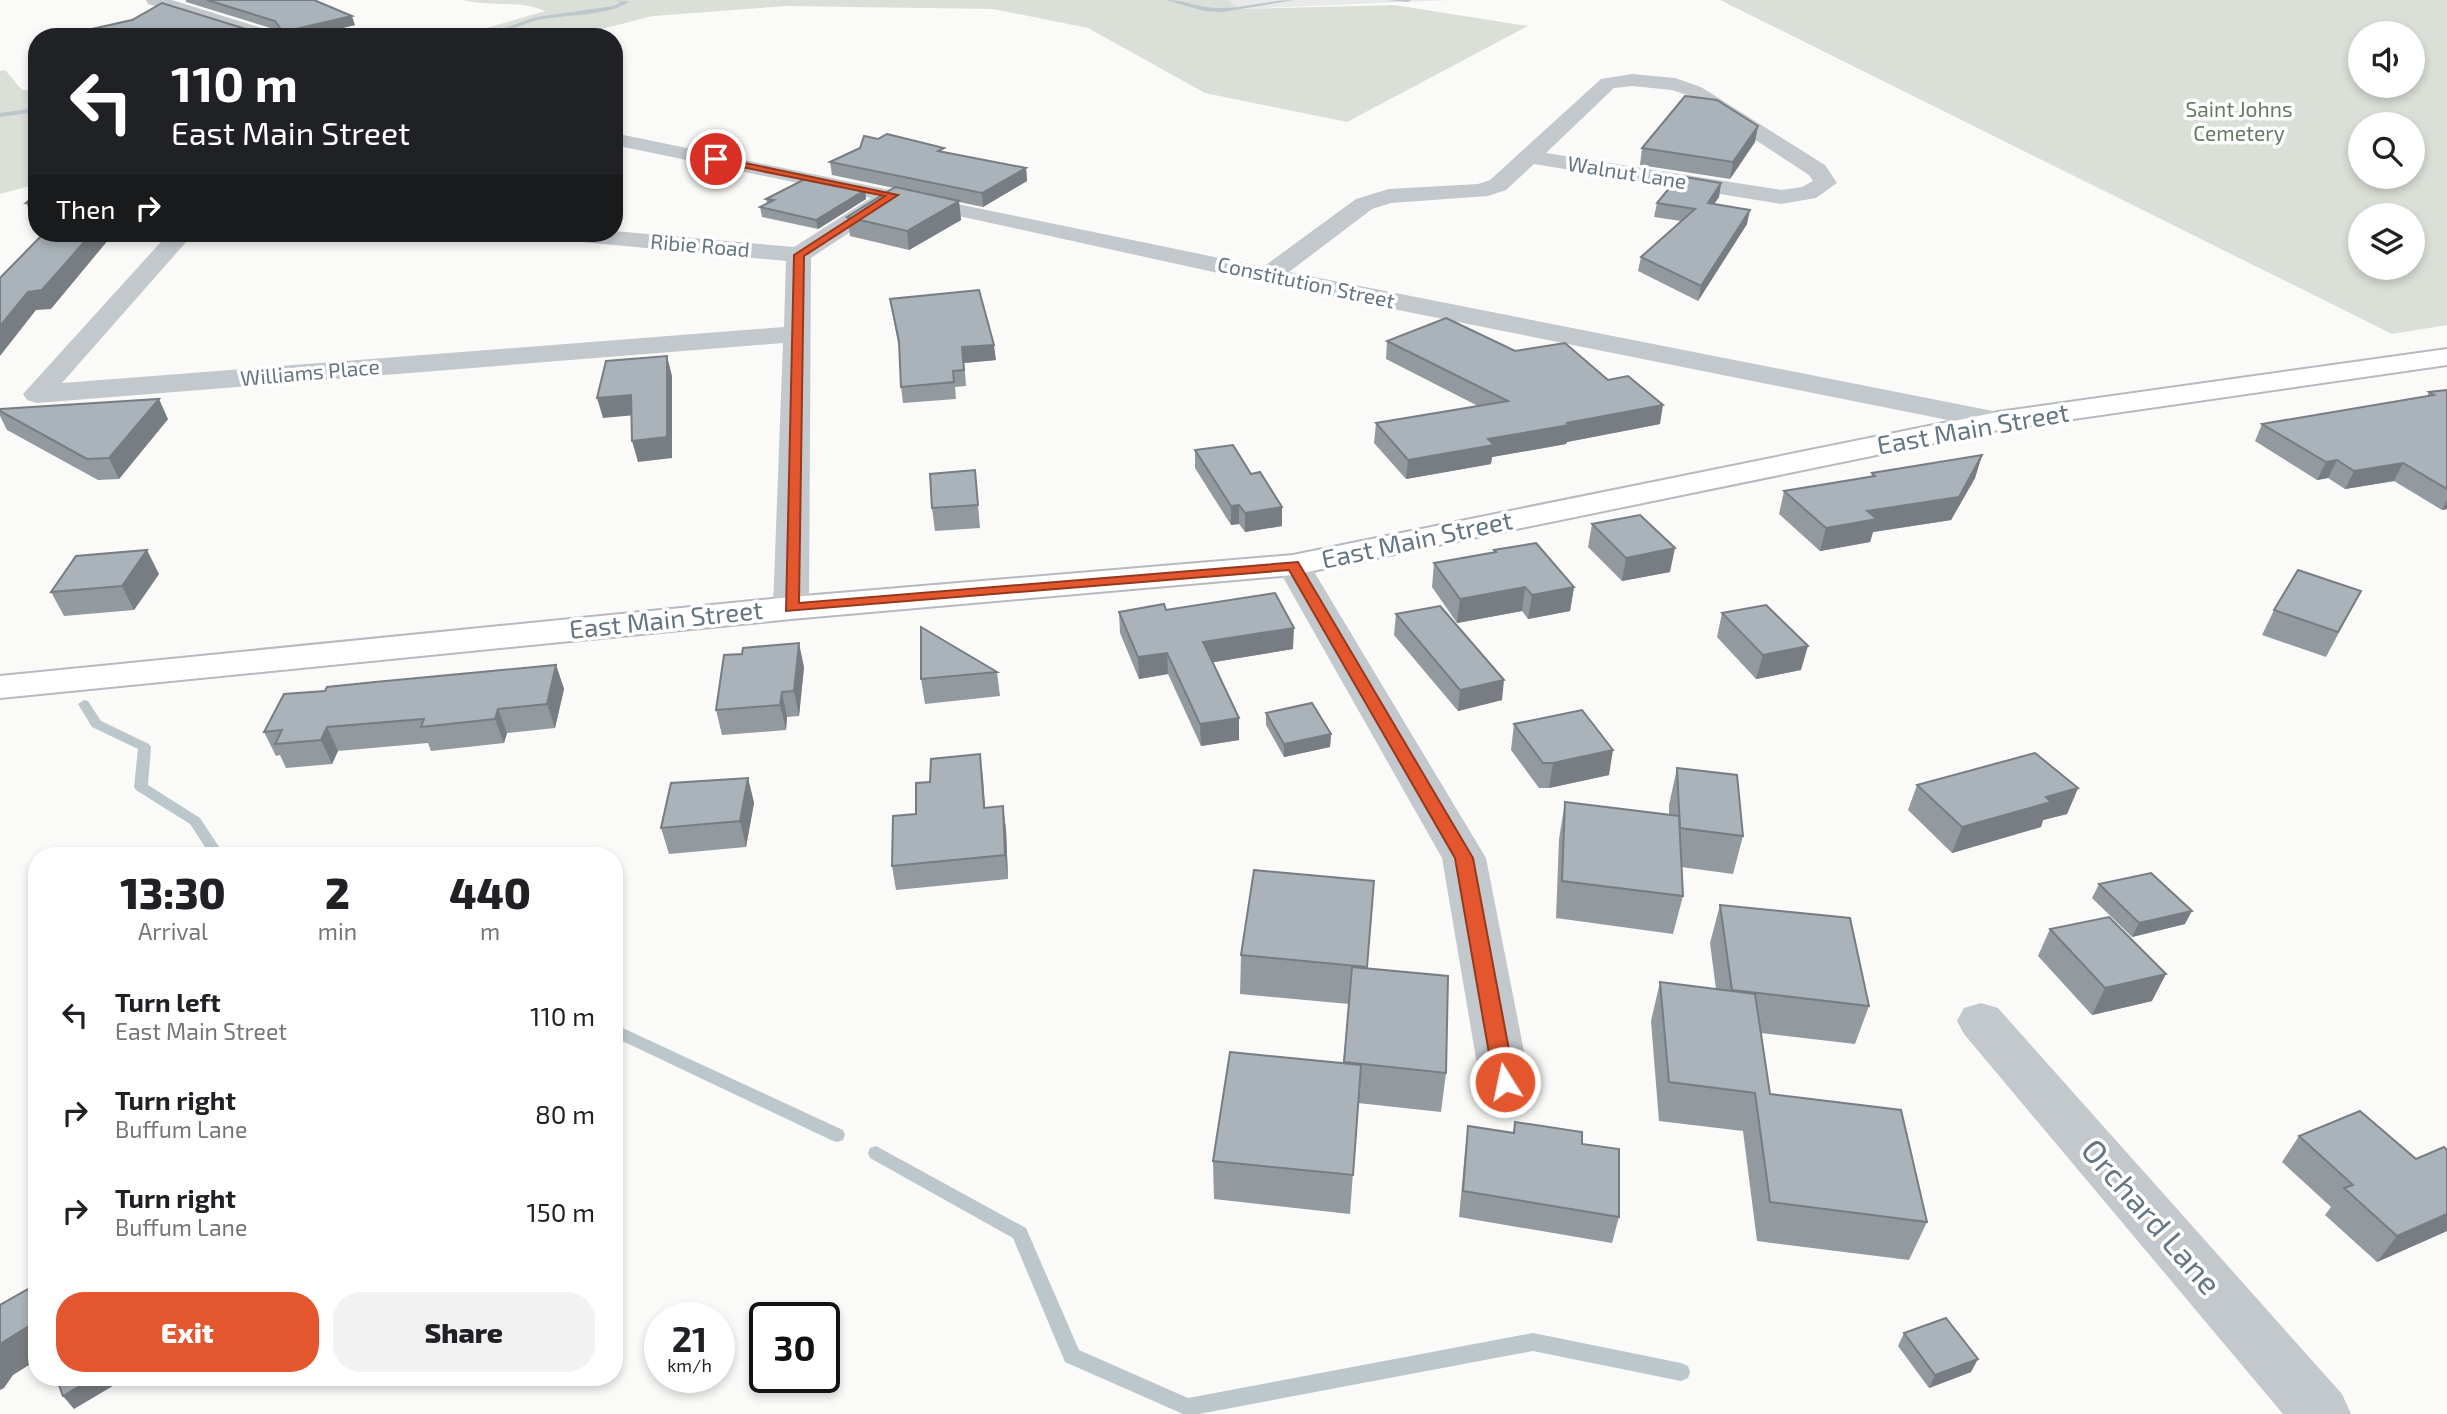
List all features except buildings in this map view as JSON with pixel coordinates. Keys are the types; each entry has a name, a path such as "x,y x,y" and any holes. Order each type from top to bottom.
{"main road":[{"name":"East Main Street","path":"0,687 791,608 1293,565 1998,421 2447,357"}],"street":[{"path":"154,0 243,28"},
{"name":"Walnut Lane","path":"1268,276 1364,204 1389,197 1479,191 1498,185 1608,83 1657,80 1694,91 1817,170 1826,183 1808,193 1781,197 1529,157"},
{"name":"Constitution Street","path":"623,141 893,195 1268,276 1998,421"},
{"path":"791,608 799,255 893,195"},
{"name":"Ribie Road","path":"623,239 799,255"},
{"name":"Williams Place","path":"173,242 37,394 799,334"},
{"path":"1293,565 1464,858 1505,1082"},
{"name":"Orchard Lane","path":"1981,1021 2321,1414"}],"shaded area":[{"path":"1228,0 1450,0 1241,9"}],"green space":[{"path":"463,0 1228,0 1241,9 1394,5 1528,26 1347,122 1205,93 1088,28 993,9 787,6 653,16 606,28 487,28 545,11 526,6"},
{"name":"Saint Johns Cemetery","path":"1720,0 2447,0 2447,325 2392,334"},
{"path":"5,70 22,90 28,90 28,186 0,194 0,71"}],"waterway":[{"path":"509,28 536,19 615,7 626,2 617,0"},
{"path":"1169,0 1204,9 1223,10 1291,0"},
{"path":"1390,0 1408,0"},
{"path":"0,115 28,111"},
{"path":"84,704 96,724 145,747 141,787 195,821 212,847"},
{"path":"623,1034 837,1135"},
{"path":"876,1153 1020,1233 1072,1356 1188,1407 1533,1342 1681,1372"}],"route":[{"path":"716,159 893,195 799,255 791,608 1293,565 1464,858 1505,1082"}]}
